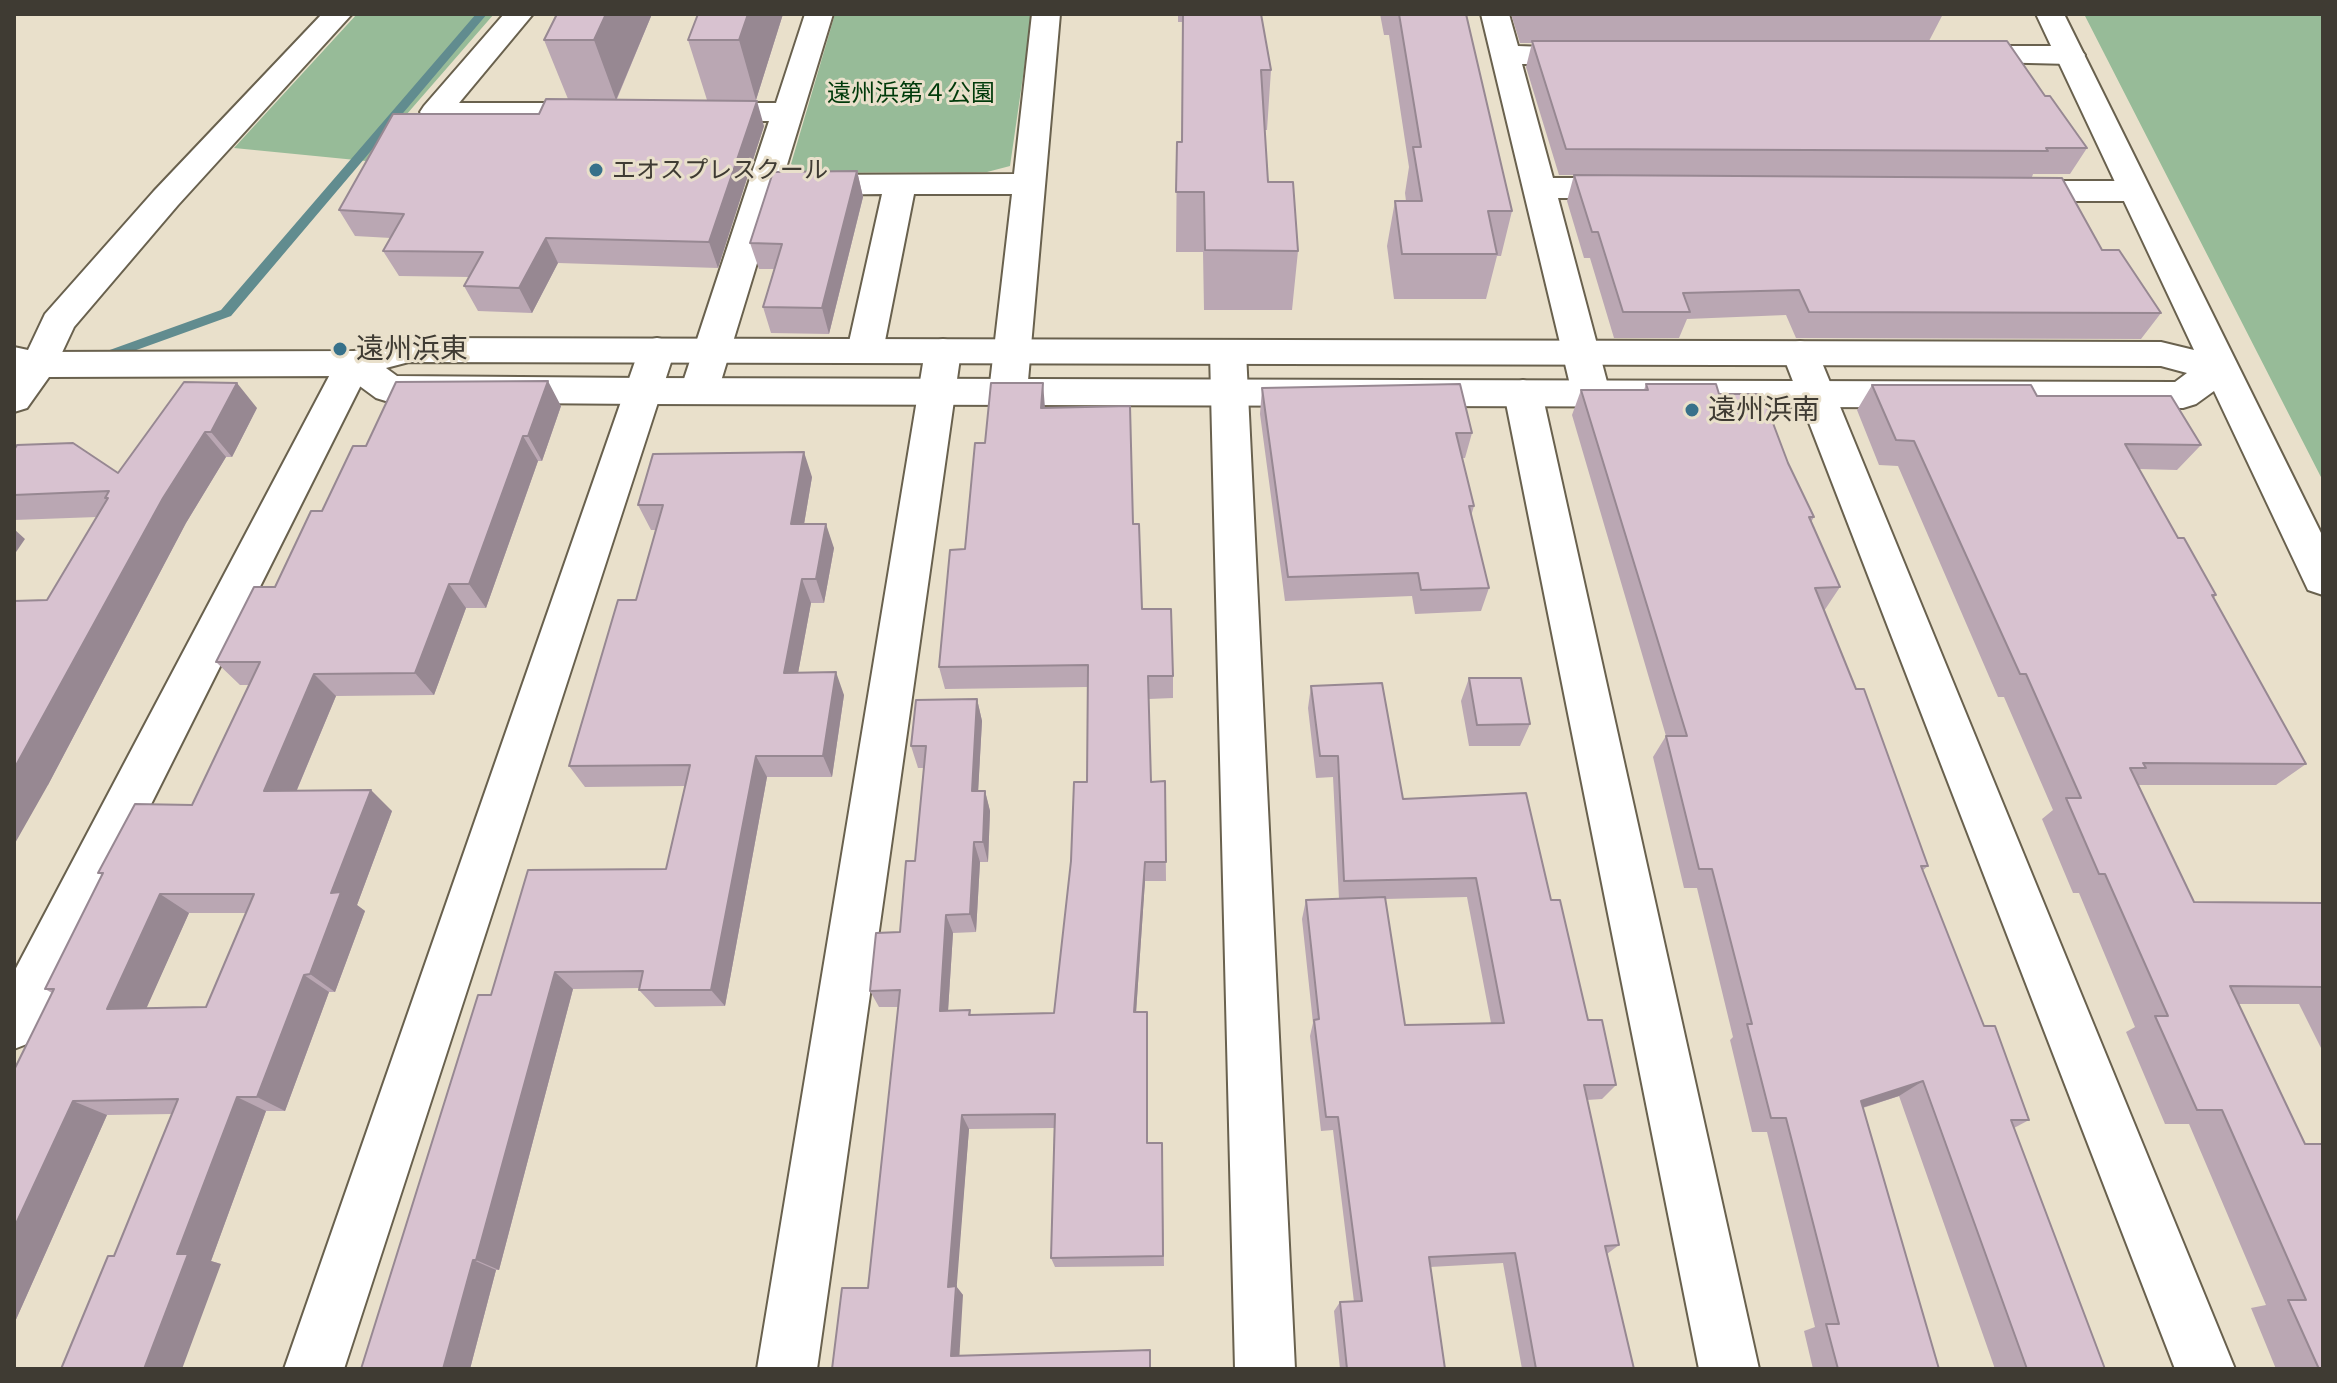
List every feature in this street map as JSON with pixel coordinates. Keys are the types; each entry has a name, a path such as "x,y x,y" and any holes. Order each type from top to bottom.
{"street":[{"path":"14,399 26,362 58,322 166,198 338,14"},
{"path":"519,14 435,112 636,112"},
{"path":"699,391 819,14"},
{"path":"1008,392 1046,14"},
{"path":"1495,14 1591,393"},
{"path":"2050,14 2323,579"},
{"path":"1506,55 1615,55"},
{"path":"1929,55 2070,55"},
{"path":"666,112 790,112"},
{"path":"766,185 1027,184"},
{"path":"865,351 900,185"},
{"path":"1539,188 1664,188"},
{"path":"1978,190 2135,191"},
{"path":"26,362 354,363 389,389 650,371 713,350 865,351 1008,392 1229,372 1580,353 1809,374 2183,395 2219,368"},
{"path":"650,371 699,391 940,371 1011,351 1229,372 1523,393 1591,393 1809,374"},
{"path":"14,1024 354,363"},
{"path":"314,1369 650,371"},
{"path":"787,1369 940,371"},
{"path":"1229,372 1265,1369"},
{"path":"1809,374 2205,1369"},
{"path":"1523,393 1729,1369"}],"green space":[{"path":"357,14 494,14 366,161 234,148"},
{"name":"遠州浜第４公園","path":"835,14 1032,14 1010,166 987,172 802,173 791,164"},
{"path":"2084,14 2323,14 2323,481"}],"building":[{"path":"557,14 606,14 594,40 544,40"},
{"path":"698,14 748,14 739,40 688,40"},
{"path":"1183,14 1261,14 1271,70 1261,70 1268,182 1293,182 1298,251 1205,250 1204,192 1176,192 1177,142 1182,142"},
{"path":"1399,14 1466,14 1512,211 1488,211 1497,254 1402,254 1395,201 1422,201 1413,147 1421,147"},
{"path":"1532,41 2007,41 2045,96 2050,96 2087,148 2046,148 2048,151 1566,149"},
{"path":"546,99 757,101 709,242 546,238 519,288 464,286 483,252 383,251 404,214 339,210 393,114 539,114"},
{"path":"857,171 822,308 763,307 782,244 750,243 773,172"},
{"path":"1574,175 2062,178 2102,250 2119,250 2161,313 1809,312 1799,290 1683,293 1690,312 1623,312 1598,232 1592,232"},
{"path":"548,381 528,436 523,436 469,584 449,584 415,673 314,674 264,791 371,790 331,893 341,892 310,974 304,975 257,1097 237,1097 177,1254 188,1254 144,1369 61,1369 108,1256 114,1256 178,1099 73,1101 14,1228 14,1070 54,989 45,989 103,873 98,873 135,804 192,805 260,662 216,662 254,587 275,587 311,511 322,511 353,446 366,446 396,382","holes":["160,894 254,894 206,1007 107,1009"]},
{"path":"184,382 237,383 211,432 205,432 163,498 14,769 14,601 47,600 108,498 105,498 109,491 14,495 14,450 17,445 73,443 118,473"},
{"path":"991,383 1043,383 1041,408 1130,406 1133,524 1139,524 1142,609 1171,609 1173,676 1148,676 1151,782 1165,781 1166,862 1145,862 1134,1012 1147,1012 1147,1143 1162,1143 1163,1256 1051,1258 1055,1114 962,1115 948,1287 956,1286 951,1356 1150,1350 1150,1369 832,1369 842,1288 868,1288 900,990 870,991 876,933 900,932 906,861 915,861 926,746 911,746 916,700 977,699 972,791 985,791 983,842 974,842 970,914 946,915 940,1011 970,1010 969,1015 1054,1013 1071,861 1074,782 1087,782 1088,665 939,667 950,550 965,549 975,443 985,443"},
{"path":"1460,384 1472,433 1456,433 1474,506 1469,506 1489,588 1421,590 1418,573 1288,577 1262,388"},
{"path":"1646,384 1716,384 1719,394 1762,394 1788,463 1814,517 1809,517 1840,587 1815,588 1856,689 1864,689 1928,866 1921,866 1984,1026 1995,1026 2029,1120 2011,1120 2105,1369 2027,1369 1923,1081 1861,1101 1939,1369 1838,1369 1826,1324 1839,1324 1786,1118 1771,1118 1747,1024 1752,1024 1712,869 1699,869 1666,736 1687,736 1581,390 1648,390"},
{"path":"1872,385 2031,385 2037,396 2171,396 2201,445 2125,444 2178,538 2184,538 2216,595 2212,595 2306,764 2143,763 2146,768 2130,768 2194,902 2323,903 2323,987 2230,986 2305,1144 2323,1144 2323,1369 2319,1369 2288,1300 2306,1300 2222,1110 2197,1110 2155,1016 2168,1016 2105,874 2099,874 2066,798 2081,798 2026,674 2020,674 1914,441 1896,440"},
{"path":"804,452 791,524 826,524 816,579 802,579 784,673 836,672 823,756 756,756 711,990 639,990 643,971 555,972 443,1369 361,1369 478,995 491,995 528,870 666,869 690,765 569,766 618,600 636,600 663,505 638,505 653,454"},
{"path":"1469,678 1521,678 1530,724 1477,725"},
{"path":"1382,683 1403,799 1526,793 1551,900 1560,900 1588,1020 1602,1020 1616,1085 1584,1085 1619,1245 1605,1246 1634,1369 1536,1369 1515,1253 1429,1257 1445,1369 1347,1369 1340,1302 1362,1301 1338,1117 1326,1117 1314,1020 1319,1019 1306,900 1385,897 1405,1025 1504,1023 1476,878 1344,881 1338,756 1320,756 1311,686"}],"waterway":[{"path":"98,359 226,313 482,14"}],"place":[{"name":"エオスプレスクール","path":"596,170"},
{"name":"遠州浜東","path":"340,349"},
{"name":"遠州浜南","path":"1692,410"}]}
